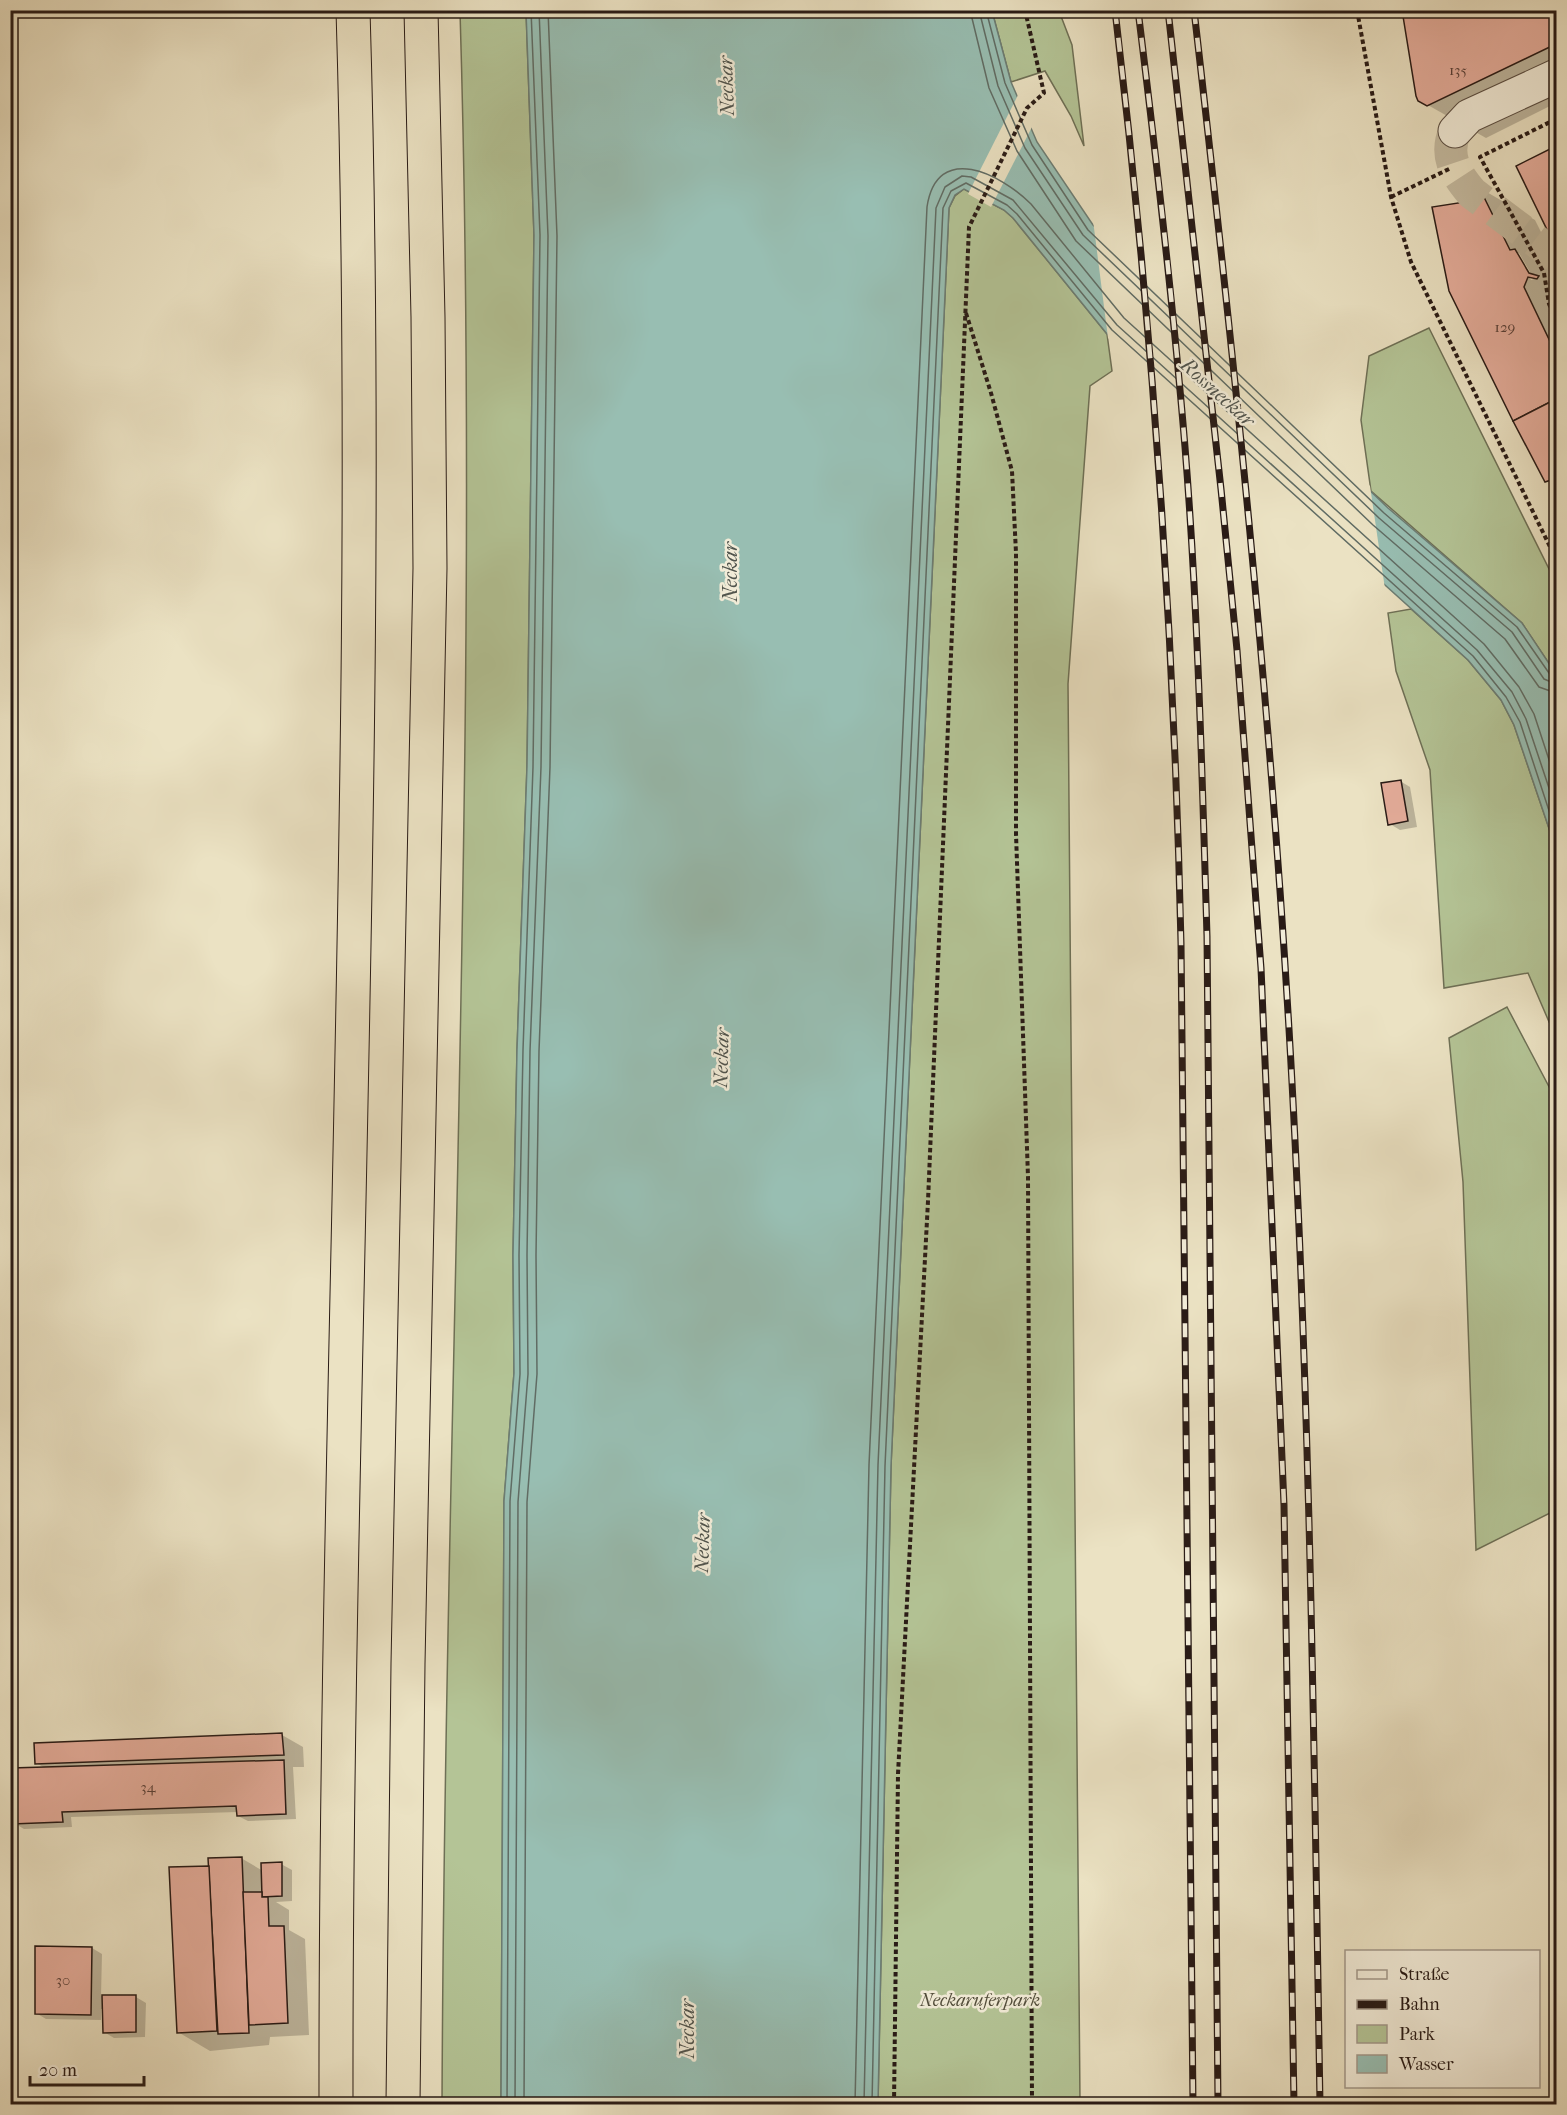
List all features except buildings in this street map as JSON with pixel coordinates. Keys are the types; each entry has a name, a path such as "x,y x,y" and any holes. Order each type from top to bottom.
{"highway":[{"path":"336,2104 360,581 361,323 353,10"},
{"path":"403,2104 408,1664 430,568 428,317 421,10"}],"lane":[{"path":"1455,131 1469,116 1557,76"}],"path":[{"path":"894,2104 899,1762 928,1201 969,227 978,204 1028,108 1044,93 1025,10"},
{"path":"1357,10 1391,197 1419,282 1557,559"},
{"path":"1471,160 1557,119"},
{"path":"1480,157 1544,273 1549,304 1557,319"},
{"path":"1391,197 1462,163"},
{"path":"964,309 991,393 1012,471 1016,553 1016,834 1028,1177 1032,2104"}],"green space":[{"path":"526,10 534,235 527,766 517,1050 513,1255 514,1373 504,1501 501,2104 442,2104 444,1842 464,796 465,273 460,11"},
{"path":"992,11 1059,11 1072,45 1084,146 1071,116 1045,71 1011,82"},
{"name":"Neckaruferpark","path":"964,189 1004,210 1013,218 1107,334 1112,371 1090,386 1068,684 1080,2104 878,2104 891,1466 949,208 955,196"},
{"path":"1429,328 1556,583 1556,674 1522,623 1371,491 1361,420 1369,356"},
{"path":"1411,609 1468,660 1501,700 1514,725 1556,849 1556,1038 1528,973 1444,988 1430,770 1396,671 1388,613"},
{"path":"1507,1007 1556,1100 1556,1510 1476,1550 1463,1182 1449,1038"}],"water":[{"path":"526,11 992,11 1011,82 1037,142 1093,225 1388,508 1522,623 1556,674 1556,849 1514,725 1501,700 1468,660 1107,334 1013,218 1004,210 964,189 955,195 949,208 891,1466 878,2104 501,2104 504,1501 514,1373 513,1255 517,1050 527,766 534,235"}],"pier":[{"path":"1019,93 1033,125 991,207 968,194"},
{"path":"1093,220 1370,486 1385,589 1108,338"}],"tunnel":[{"path":"1455,131 1451,157 1466,186 1472,193 1556,256"}],"railway":[{"path":"1115,10 1150,359 1167,592 1178,826 1193,2104"},
{"path":"1138,10 1164,228 1180,392 1199,691 1207,936 1218,2104"},
{"path":"1168,10 1237,650 1261,968 1284,1505 1294,2104"},
{"path":"1194,10 1249,519 1281,901 1289,1029 1306,1432 1320,2104"}],"water label":[{"name":"Neckar","path":"726,86"},
{"name":"Rossneckar","path":"1218,392"},
{"name":"Neckar","path":"730,572"},
{"name":"Neckar","path":"721,1058"},
{"name":"Neckar","path":"702,1543"},
{"name":"Neckar","path":"687,2029"}]}
